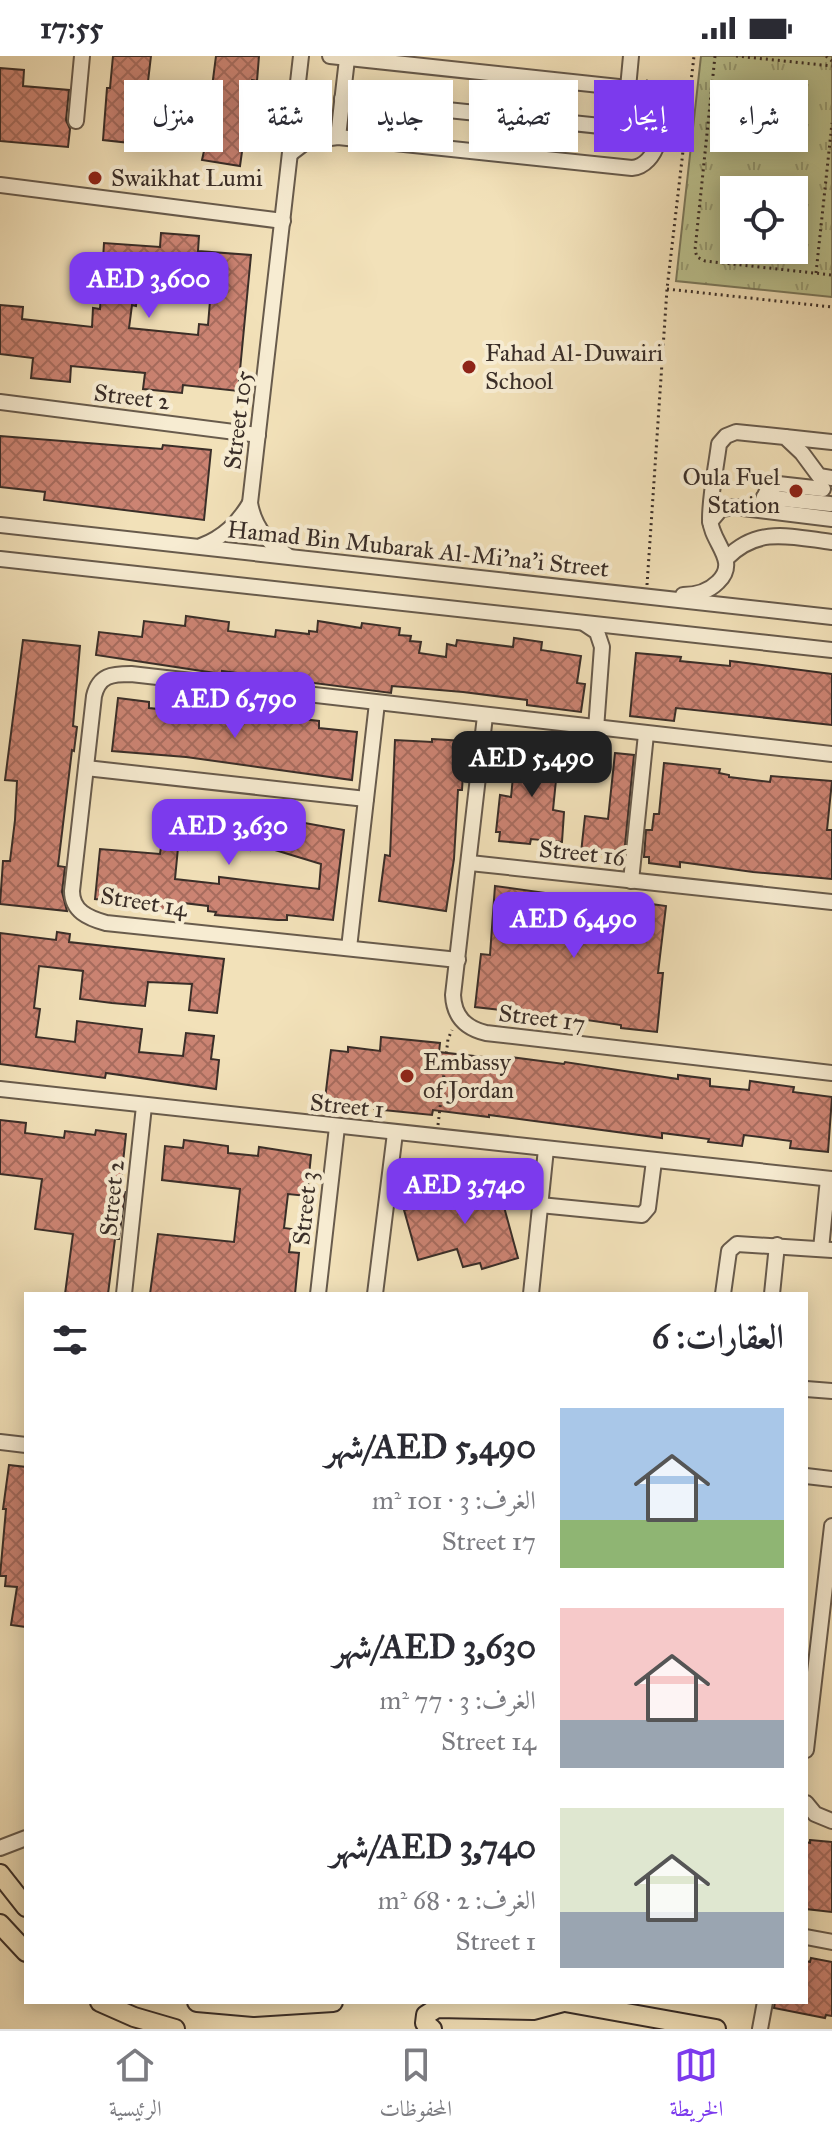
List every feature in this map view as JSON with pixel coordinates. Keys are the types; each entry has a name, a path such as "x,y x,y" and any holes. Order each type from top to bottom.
{"main road":[{"path":"0,1874 24,1904"},
{"path":"0,1924 24,1950"},
{"path":"105,2004 175,2029"},
{"path":"220,2004 254,2007 301,2004"},
{"path":"432,2029 425,2020 428,2012 434,2009 520,2011 557,2004"},
{"path":"575,2004 716,2029"}],"street":[{"path":"76,121 82,56"},
{"name":"Street 105","path":"290,556 275,547 263,534 250,503 301,56"},
{"path":"330,56 392,60 594,84"},
{"path":"629,80 631,56"},
{"path":"338,137 347,59"},
{"path":"342,99 594,125"},
{"path":"290,154 307,141 338,137 632,168 644,165 654,152"},
{"path":"0,185 283,221"},
{"name":"Street 2","path":"0,402 258,435"},
{"path":"646,596 694,595 709,590 727,569 727,558 710,523 719,444 726,436 736,432 832,442"},
{"path":"710,523 721,509 762,503 831,509 825,481 785,437"},
{"path":"768,530 762,503 767,491 778,484 825,481"},
{"name":"Street 105","path":"200,546 226,533 250,503"},
{"name":"Hamad Bin Mubarak Al-Mi'na'i Street","path":"0,525 832,617"},
{"path":"727,558 738,546 768,530 832,533"},
{"path":"768,530 832,542"},
{"path":"0,559 832,650"},
{"path":"584,623 597,632 602,647 596,729"},
{"path":"602,647 612,635 626,628"},
{"name":"Street 14","path":"458,960 106,923 84,914 76,908 71,894 95,689 105,677 116,674 832,754"},
{"path":"349,948 377,703"},
{"path":"458,1015 453,995 485,716"},
{"path":"631,881 646,734"},
{"path":"86,768 366,799"},
{"name":"Street 16","path":"470,863 832,902"},
{"name":"Street 17","path":"458,1015 470,1028 486,1033 832,1073"},
{"name":"Street 1","path":"0,1089 830,1179"},
{"name":"Street 2","path":"124,1292 144,1106"},
{"name":"Street 3","path":"318,1292 337,1127"},
{"path":"375,1292 395,1133"},
{"path":"531,1292 546,1149"},
{"path":"540,1205 642,1215 648,1208 654,1161"},
{"path":"723,1292 727,1257 732,1247 743,1244 777,1245 826,1250 830,1179"},
{"path":"772,1292 777,1245"},
{"path":"808,1389 832,1391"},
{"path":"0,1442 24,1445"},
{"path":"808,1476 832,1479"},
{"path":"808,1740 826,1646 832,1526"},
{"path":"808,1809 832,1821"},
{"path":"0,1848 24,1839"},
{"path":"808,1937 832,1942"},
{"path":"760,2029 765,2004"}],"path":[{"path":"691,80 694,56"},
{"path":"715,56 696,255 705,261 832,275"},
{"path":"736,56 832,64"},
{"path":"826,56 832,64"},
{"path":"816,273 832,123"},
{"path":"646,596 667,289 682,152"},
{"path":"667,289 832,307"},
{"path":"436,1137 448,1039 458,1015"}],"green space":[{"path":"701,56 832,56 832,297 676,281 690,152 694,152"}],"building":[{"path":"113,56 151,56 148,80 124,80 124,142 103,140 107,88 110,88"},
{"path":"216,56 259,56 257,80 239,80 240,166 202,160 204,152 223,152 223,80 213,80"},
{"path":"0,68 24,70 23,86 69,90 66,120 70,129 68,147 0,141"},
{"path":"161,233 199,236 198,251 251,255 238,391 183,385 182,393 143,389 145,373 71,366 70,382 31,378 33,358 0,354 0,305 23,307 22,319 92,327 93,308 100,309 104,243 160,247","holes":["137,295 210,301 208,325 199,324 198,335 129,328 132,305 136,306"]},
{"path":"0,436 211,450 204,520 44,500 45,492 0,487"},
{"path":"186,616 229,622 228,631 275,637 276,630 317,632 318,621 361,628 362,623 400,628 399,635 411,636 410,641 421,642 419,653 446,657 447,644 456,646 457,640 513,647 514,638 542,642 541,650 581,656 577,683 585,684 581,712 527,705 527,700 463,692 392,686 391,693 222,671 222,674 96,655 99,632 142,637 144,621 185,626"},
{"path":"23,640 80,646 73,726 77,727 58,866 65,867 62,892 67,911 0,904 3,861 10,861 15,820 17,781 5,780"},
{"path":"636,653 681,657 680,661 730,666 730,661 832,674 832,725 676,708 674,721 630,716"},
{"path":"118,698 149,702 149,708 244,718 244,715 284,721 285,717 319,721 319,728 357,732 352,780 186,757 112,751"},
{"path":"432,739 465,741 462,790 458,790 454,859 446,911 379,901 385,855 390,856 395,740 432,742"},
{"path":"516,746 559,750 553,810 564,812 562,842 531,839 530,844 499,841 500,832 496,832 500,795 511,797"},
{"path":"615,753 634,755 624,855 581,853 585,816 608,819"},
{"path":"664,763 720,769 719,773 729,777 770,782 771,776 832,781 827,830 832,830 832,879 680,862 680,867 649,863 649,857 644,857 646,830 652,830 654,814 659,814"},
{"path":"179,804 245,813 245,817 271,821 271,817 344,830 333,920 287,915 287,920 278,920 215,915 216,912 208,911 208,906 183,903 183,908 172,907 172,912 122,907 122,902 95,899 100,849 160,854 166,813 178,815","holes":["190,831 223,836 223,840 236,842 235,847 275,850 321,864 319,889 219,877 219,884 175,879 178,848 187,850"]},
{"path":"495,886 546,893 545,902 629,909 630,901 666,906 658,973 663,973 657,1032 475,1007 481,954 490,955"},
{"path":"57,932 70,934 69,942 224,959 217,1013 189,1010 192,984 148,982 145,1006 112,1003 80,999 83,971 39,966 34,1008 40,1009 36,1037 75,1042 77,1021 142,1029 139,1052 183,1056 186,1033 214,1036 211,1059 219,1060 216,1089 106,1073 105,1078 0,1064 0,933 56,940"},
{"path":"381,1037 440,1043 439,1052 565,1062 678,1079 678,1075 710,1079 710,1086 749,1090 750,1081 794,1087 793,1092 832,1097 828,1152 790,1148 791,1141 744,1135 742,1146 662,1133 662,1138 489,1115 433,1110 432,1115 374,1109 374,1105 325,1099 331,1050 348,1052 348,1047 380,1051"},
{"path":"0,1120 26,1123 25,1133 64,1138 65,1131 95,1135 96,1130 126,1134 120,1191 125,1192 124,1201 108,1292 65,1292 73,1234 35,1229 42,1179 0,1174"},
{"path":"184,1140 228,1146 228,1153 258,1156 259,1147 311,1155 307,1196 288,1194 284,1228 292,1229 289,1252 299,1253 295,1292 150,1292 158,1234 234,1242 240,1189 162,1180 165,1146 183,1148"},
{"path":"495,1174 518,1258 482,1269 480,1263 463,1267 457,1249 418,1260 404,1210 459,1197 457,1189"},
{"path":"9,1465 24,1467 24,1627 11,1625 17,1587 5,1586 6,1576 0,1576 6,1509 3,1509"},
{"path":"810,1840 832,1842 832,1912 808,1909"},
{"path":"811,1958 832,1962 832,2016 826,2015 825,2018 774,2008 775,2004 808,2004"}],"place":[{"name":"Swaikhat Lumi","path":"95,178"},
{"name":"Fahad Al-Duwairi School","path":"469,367"},
{"name":"Oula Fuel Station","path":"796,491"},
{"name":"Embassy of Jordan","path":"407,1076"}]}
